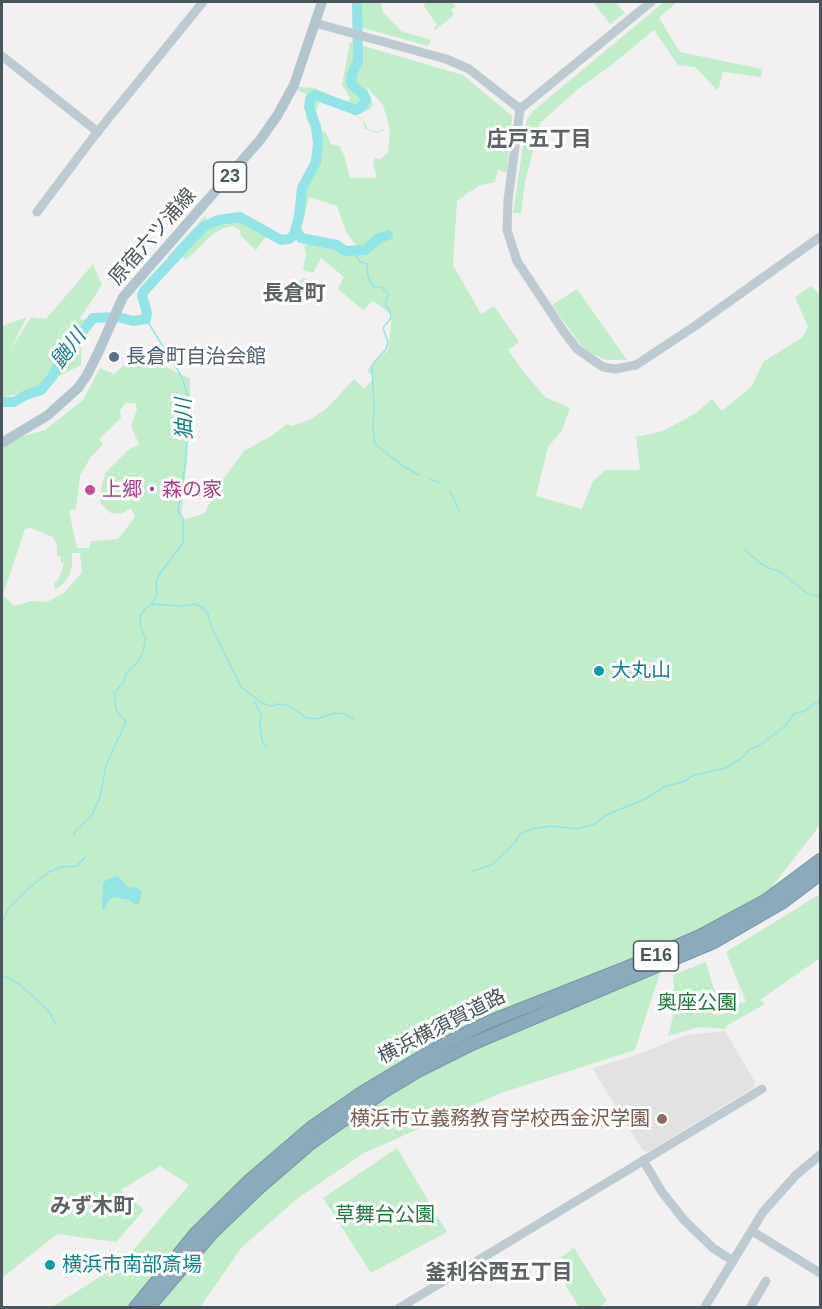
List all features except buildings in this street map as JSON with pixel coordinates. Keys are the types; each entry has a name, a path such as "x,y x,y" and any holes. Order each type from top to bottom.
{"highway":[{"name":"E16","path":"765,901 820,851"},
{"name":"横浜横須賀道路","path":"752,915 765,901 820,860"},
{"name":"横浜横須賀道路","path":"148,1308 187,1261 243,1202 277,1171 384,1092 418,1071 474,1043 681,945 752,915 818,876"},
{"name":"横浜横須賀道路","path":"135,1308 171,1262 221,1207 312,1127 363,1092 437,1048 486,1023 605,982"},
{"path":"153,1308 187,1261"}],"main road":[{"name":"原宿六ツ浦線","path":"2,443 65,402 87,375 123,297 229,178 271,124 295,83 322,2"}],"street":[{"path":"37,212 203,2"},
{"path":"651,2 520,110 508,200 507,230 511,247 517,261 577,349 603,367 615,369 636,365 820,237"},
{"path":"315,23 446,59 470,69 520,110"},
{"path":"2,56 98,132"},
{"path":"399,1308 762,1089"},
{"path":"704,1308 763,1212 796,1175 820,1155"},
{"path":"644,1160 662,1192 684,1220 713,1248 733,1261"},
{"path":"752,1231 820,1273"},
{"path":"750,1308 766,1281"}],"shaded area":[{"name":"横浜市立義務教育学校西金沢学園","path":"725,1031 755,1082 754,1087 648,1152 643,1151 592,1068 636,1055 686,1035"}],"green space":[{"path":"361,2 381,2 383,12 401,31 431,40 428,46 360,27"},
{"path":"427,2 452,2 456,6 451,10 454,15 435,30 437,25 423,5"},
{"path":"593,2 615,2 625,13 610,24"},
{"path":"664,2 677,2 659,18 680,52 762,69 761,77 723,72 717,90 695,67 678,65 654,30 578,89 540,123 525,182 521,213 513,213 527,119 533,111"},
{"path":"350,42 463,75 512,116 507,173 498,170 495,182 478,186 457,201 453,265 481,314 494,306 519,342 508,350 523,371 545,397 570,408 562,430 548,447 536,496 582,509 593,481 606,470 640,470 636,437 663,431 696,413 712,399 722,411 752,386 763,362 803,337 808,327 795,297 811,286 820,295 820,825 768,892 669,945 635,1050 501,1093 364,1153 298,1198 242,1247 200,1307 52,1307 122,1263 189,1185 160,1166 121,1190 144,1210 116,1242 57,1234 2,1278 2,450 14,439 45,430 83,400 100,368 114,374 138,353 190,379 190,429 181,518 187,519 205,513 216,489 244,451 287,424 293,426 311,419 326,409 354,379 364,389 374,378 367,370 388,350 392,315 373,301 363,310 338,289 344,277 321,258 313,273 303,270 306,254 304,246 311,243 336,247 344,253 356,253 358,248 346,232 337,206 309,197 303,223 298,222 301,216 304,184 316,143 306,118 306,94 297,90 298,87 315,88 348,103 350,97 342,85","holes":["367,87 383,105 390,129 388,153 380,159 375,158 373,163 377,178 350,178 344,155 339,146 331,144 326,133 320,130 316,110 320,101 324,99 363,120 365,129 378,133 385,130 378,132 368,129 363,119 355,115 369,110 373,105","125,403 135,403 137,409 131,426 139,444 128,450 106,472 101,488 100,503 111,513 121,514 131,508 135,517 118,539 91,541 89,548 77,548 69,511 76,509 80,476 90,458 103,444 99,439 121,418 120,411","31,528 53,537 57,545 57,556 61,557 61,563 64,564 58,580 54,582 55,590 69,576 72,553 80,553 82,572 64,593 53,599 47,602 32,601 14,606 3,595 25,529"]},
{"path":"205,216 210,227 239,220 267,235 256,250 241,236 240,230 233,226 224,228 213,234 186,260 179,255 173,262 168,256"},
{"path":"93,264 102,285 79,320 87,319 82,325 81,365 29,391 2,398 2,326 27,317 9,352 31,317 46,319"},
{"path":"303,278 309,280 312,287 293,306 284,298"},
{"path":"577,289 627,360 607,360 590,353 581,345 552,305"},
{"name":"奥座公園","path":"820,894 820,958 760,1000 765,1004 728,1025 725,1029 699,1027 668,1036 675,1008 673,975 706,962 718,997 731,1003 746,1002 726,952"},
{"name":"草舞台公園","path":"397,1148 447,1232 371,1273 323,1198"},
{"path":"574,1248 607,1301 600,1307 579,1307 552,1264"}],"water":[{"path":"118,876 128,887 137,888 142,892 140,901 135,904 129,900 113,897 102,910 103,883"}],"waterway":[{"name":"㹨川","path":"2,402 14,402 41,390 52,377 71,342 80,335 93,318 118,317 133,321 146,319 147,313 142,295 144,291 203,227 218,220 240,217 281,240 289,239 294,235 302,188 316,162 318,143 316,127 309,107 310,99 315,95 356,110 366,100 351,82 358,61 357,2"},
{"path":"296,229 301,238 337,245 345,251 365,250 379,238 388,235"},
{"path":"353,251 360,262 367,264 368,276 373,287 382,287 388,294 385,305 390,310 391,318 383,328 388,342 386,349 372,365 375,444 403,466 419,475"},
{"name":"㹨川","path":"74,836 75,831 92,815 100,797 106,765 126,722 116,710 114,693 123,683 127,672 138,662 143,651 146,639 141,628 140,616 157,594 156,582 159,575 183,543 183,518 178,511 186,460 187,394 182,377 146,319"},
{"path":"430,479 440,483"},
{"path":"450,491 459,510"},
{"path":"744,549 760,563 779,571 810,595 820,596"},
{"path":"151,604 182,606 196,604 203,608 208,614 211,626 241,687 262,703 272,706 288,705 307,718 316,719 335,713 354,719"},
{"path":"472,871 492,865 514,844 520,834 531,829 552,826 577,829 595,824 606,815 647,798 666,786 683,782 694,775 726,768 784,727 794,714 805,711 820,698"},
{"path":"254,701 261,715 260,727 263,744 267,747"},
{"name":"㹨川","path":"2,922 9,908 31,886 49,872 61,867 77,866 85,857"},
{"name":"㹨川","path":"2,975 19,984 48,1010 56,1024"}],"place":[{"name":"長倉町自治会館","path":"114,357"},
{"name":"上郷・森の家","path":"90,490"},
{"name":"大丸山","path":"599,671"},
{"name":"横浜市立義務教育学校西金沢学園","path":"662,1119"},
{"name":"横浜市南部斎場","path":"50,1265"}],"district":[{"name":"庄戸五丁目","path":"539,140"},
{"name":"長倉町","path":"294,294"},
{"name":"みず木町","path":"92,1207"},
{"name":"釜利谷西五丁目","path":"499,1273"}],"water label":[{"name":"鼬川","path":"69,349"}]}
